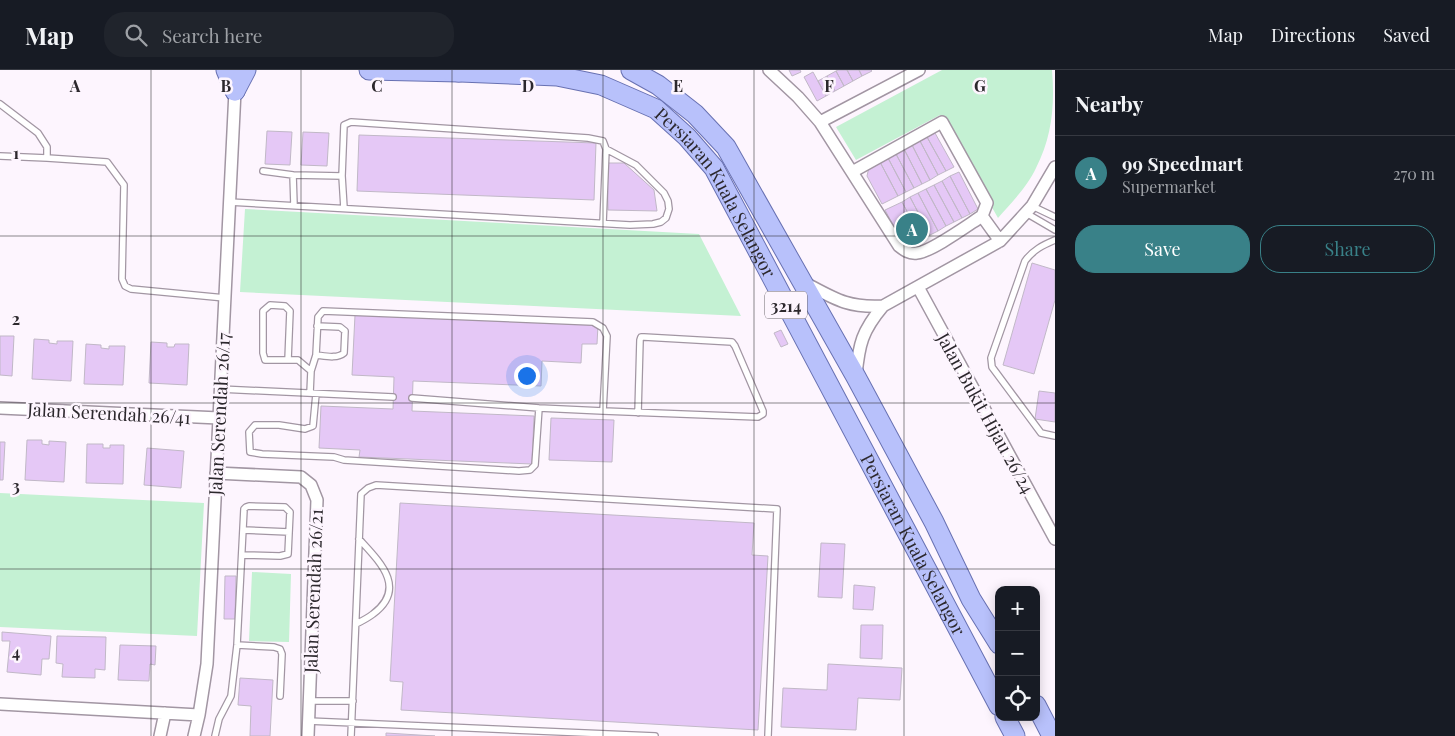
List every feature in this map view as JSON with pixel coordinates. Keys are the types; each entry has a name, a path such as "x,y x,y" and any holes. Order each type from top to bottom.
{"main road":[{"path":"226,70 235,91"},
{"path":"235,91 246,70"},
{"name":"Persiaran Kuala Selangor","path":"369,70 453,71 557,76 601,85 656,109 693,143 714,168 995,698"},
{"name":"Persiaran Kuala Selangor","path":"631,70 658,85 695,114 726,147 856,377 934,522 971,599 995,638"},
{"path":"1040,710 1055,728"},
{"path":"1040,713 1052,736"}],"street":[{"path":"769,70 798,97 820,122 899,246 907,252 916,254 928,250 982,216 987,203 942,122 852,172"},
{"path":"820,122 913,72"},
{"name":"Jalan Serendah 26/17","path":"194,736 207,664 235,91"},
{"path":"856,377 859,348 865,331 883,306 1000,241 1029,210 1055,167"},
{"path":"982,216 1000,241"},
{"path":"801,281 846,304 865,307 883,306"},
{"name":"Jalan Bukit Hijau 26/24","path":"918,287 1051,521 1055,539"},
{"name":"Jalan Serendah 26/41","path":"0,408 219,418"},
{"name":"Jalan Serendah 26/21","path":"216,473 301,477 311,485 317,500 308,736"},
{"path":"0,704 199,715"},
{"path":"160,736 165,713"}],"lane":[{"path":"0,104 38,133 47,147 47,158"},
{"path":"344,208 342,176 344,125 351,122 588,138 603,141 606,149 603,223"},
{"path":"230,202 630,224 653,224 661,222 666,218 669,209 664,193 636,165 606,149"},
{"path":"0,156 107,162 124,185 122,279 125,286 131,289 225,298"},
{"path":"263,171 293,175 342,176"},
{"path":"293,175 294,205"},
{"path":"1029,210 1055,217"},
{"path":"1029,210 1055,230"},
{"path":"1055,240 1034,251 1025,261 991,364 1041,433 1055,436"},
{"path":"288,360 290,311 285,306 270,305 263,311 263,353 265,360 288,360 298,360 311,371"},
{"path":"539,408 535,465 530,470 519,472 344,460 334,457 271,455 250,452 248,440 249,432 255,425 279,425 305,429 313,426 311,371 316,355 318,317 323,311 593,322 603,328 607,336 603,411"},
{"path":"316,355 342,356 344,354 345,331 340,327 317,326"},
{"path":"412,398 539,408 638,413 758,417 763,414 763,411 732,342 644,336 640,340 638,413"},
{"path":"220,389 393,398"},
{"path":"351,736 361,494 368,488 376,485 777,509 768,736"},
{"path":"215,736 220,719 231,696 238,645 244,509 249,506 285,507 290,512 288,554 285,556 242,555"},
{"path":"243,530 289,532"},
{"path":"356,624 374,614 387,599 389,590 388,574 359,539"},
{"path":"238,645 280,649 282,654 280,696"},
{"path":"309,701 353,701"},
{"path":"308,721 655,736"}],"green space":[{"path":"942,70 1052,70 1053,96 1051,121 1046,145 1033,175 998,218 940,115 856,160 836,127"},
{"path":"245,209 699,234 741,316 240,292"},
{"path":"0,493 204,503 197,636 0,627"},
{"path":"252,572 291,574 289,642 249,641"}],"building":[{"path":"789,70 800,70 801,72 792,76"},
{"path":"847,70 853,81 844,86 836,71"},
{"path":"847,70 859,70 862,76 853,81"},
{"path":"859,70 871,70 872,71 862,76"},
{"path":"836,71 844,86 835,91 827,76"},
{"path":"813,72 826,96 817,101 804,77"},
{"path":"827,76 835,91 826,96 818,81"},
{"path":"267,131 292,132 290,165 265,164"},
{"path":"303,132 329,133 327,166 301,165"},
{"path":"935,133 954,167 946,171 927,137"},
{"path":"359,135 596,143 594,200 357,191"},
{"path":"927,137 946,171 938,175 920,141"},
{"path":"920,141 938,175 930,180 912,145"},
{"path":"912,145 930,180 922,184 904,149"},
{"path":"904,149 922,184 914,188 896,154"},
{"path":"896,154 914,188 906,192 888,158"},
{"path":"888,158 906,192 898,196 880,162"},
{"path":"880,162 898,196 882,204 867,176 869,167"},
{"path":"607,163 624,163 654,190 657,211 608,210"},
{"path":"959,172 978,209 970,214 950,176"},
{"path":"950,176 970,214 962,218 942,181"},
{"path":"942,181 962,218 954,222 934,185"},
{"path":"934,185 954,222 946,226 926,189"},
{"path":"926,189 946,226 938,231 918,193"},
{"path":"918,193 938,231 930,235 910,197"},
{"path":"910,197 930,235 922,239 902,202"},
{"path":"902,202 922,239 911,244 903,243 885,210"},
{"path":"1032,263 1055,270 1055,300 1034,374 1003,365"},
{"path":"355,315 598,325 597,344 582,344 581,363 542,361 541,386 413,381 412,411 534,416 532,464 359,457 360,450 319,448 321,406 393,409 394,377 352,375"},
{"path":"781,330 788,344 781,347 774,333"},
{"path":"0,336 14,336 12,376 0,375"},
{"path":"34,339 49,340 49,343 57,344 57,341 73,341 71,381 32,379"},
{"path":"151,342 167,343 167,347 174,347 175,344 189,344 187,385 149,383"},
{"path":"86,344 101,345 101,348 109,349 109,346 125,346 123,385 84,384"},
{"path":"1039,391 1055,393 1055,422 1035,419"},
{"path":"551,418 614,420 612,462 549,460"},
{"path":"27,440 42,440 42,444 49,445 49,441 66,442 64,482 25,480"},
{"path":"0,442 5,442 3,480 0,480"},
{"path":"87,444 103,444 103,448 110,448 110,445 124,445 123,484 86,483"},
{"path":"147,448 184,451 181,488 144,485"},
{"path":"400,503 754,523 752,555 768,556 758,730 401,710 403,682 390,681"},
{"path":"821,543 845,544 842,598 818,597"},
{"path":"225,576 236,576 235,619 224,619"},
{"path":"854,585 875,587 873,610 853,609"},
{"path":"861,625 883,625 882,659 860,658"},
{"path":"2,632 51,636 49,659 42,659 41,675 7,672 10,641 2,641"},
{"path":"57,636 106,637 105,670 95,669 95,678 62,677 63,664 56,663"},
{"path":"120,645 156,646 155,665 150,664 149,681 118,680"},
{"path":"828,664 902,668 900,700 858,698 856,730 781,727 783,688 827,690"},
{"path":"240,678 273,680 270,736 250,736 251,706 238,705"},
{"path":"386,733 435,736 386,736"}],"place":[{"name":"99 Speedmart","path":"912,229"}]}
